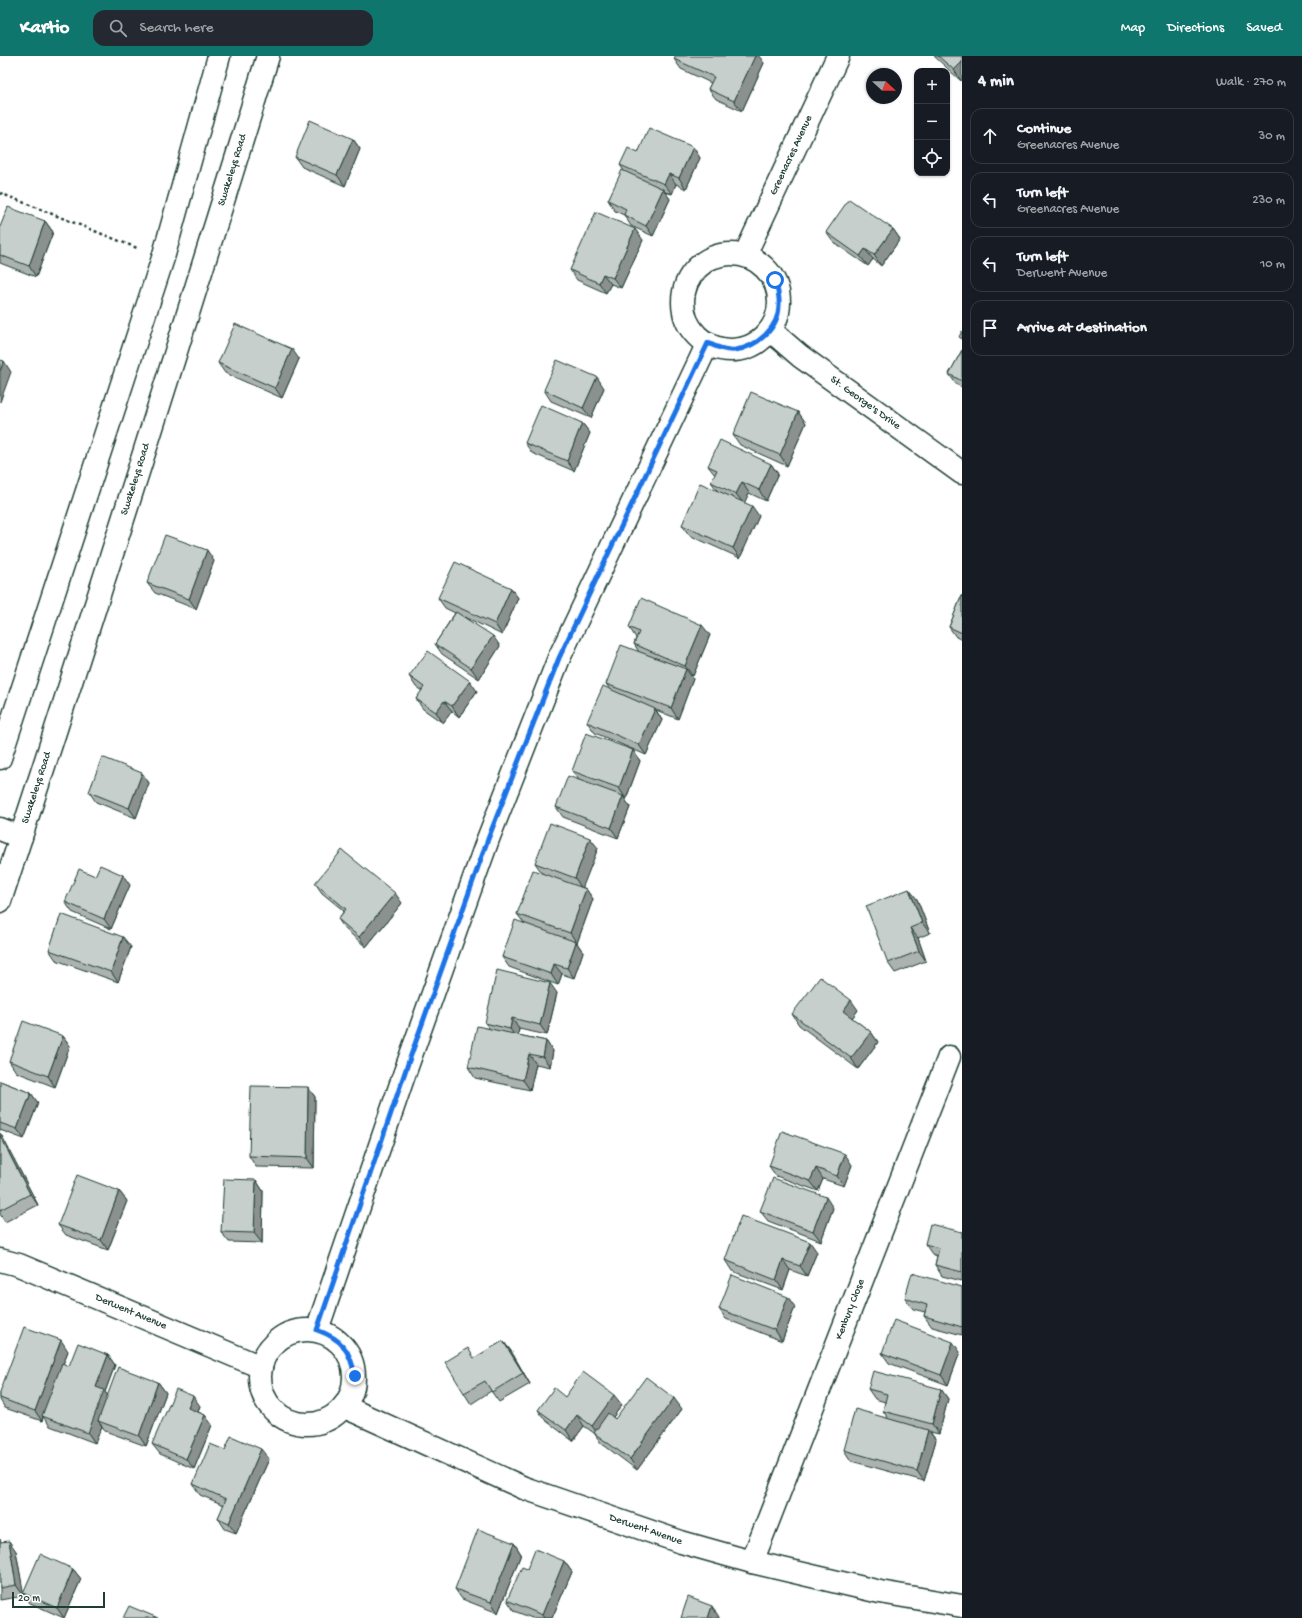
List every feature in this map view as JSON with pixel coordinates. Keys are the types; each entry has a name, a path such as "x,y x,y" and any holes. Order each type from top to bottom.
{"street":[{"path":"0,758 163,258 219,56"},
{"name":"Swakeleys Road","path":"0,900 200,276 268,56"},
{"name":"Greenacres Avenue","path":"746,255 838,56"},
{"path":"732,253 746,255 762,265 775,280 779,306 776,319 770,330 760,340 748,347 734,350 721,349 708,343 697,335 688,323 684,310 684,296 687,282 694,271 705,261 718,255 732,253"},
{"name":"St. George's Drive","path":"770,330 800,356 962,473"},
{"path":"317,1330 405,1072 488,839 559,658 708,343"},
{"path":"0,829 21,837"},
{"name":"Kenbury Close","path":"752,1562 949,1057"},
{"name":"Derwent Avenue","path":"0,1260 19,1265 261,1367"},
{"path":"317,1330 331,1335 343,1346 352,1360 355,1376 353,1392 345,1407 332,1418 317,1424 300,1425 285,1420 271,1409 263,1395 260,1379 261,1367 267,1351 278,1339 293,1332 317,1330"},
{"name":"Derwent Avenue","path":"345,1407 524,1488 681,1542 752,1562 880,1592 962,1606"}],"path":[{"path":"0,194 163,258"}],"building":[{"path":"675,56 755,56 734,101 708,89 714,77 674,59"},
{"path":"938,56 962,56 962,62 954,70"},
{"path":"310,120 353,139 337,175 295,157"},
{"path":"649,128 693,147 679,178 669,174 664,184 620,165 628,148 638,153"},
{"path":"622,170 663,189 646,226 624,215 626,209 608,200"},
{"path":"849,199 893,229 874,255 865,249 860,256 826,232"},
{"path":"8,207 45,221 29,266 0,255 0,227"},
{"path":"596,212 635,229 613,278 603,274 599,283 570,270"},
{"path":"235,324 292,349 275,388 218,363"},
{"path":"962,331 962,339 959,337"},
{"path":"962,350 962,381 949,374"},
{"path":"0,360 4,361 0,371"},
{"path":"557,360 597,377 583,408 544,390"},
{"path":"751,392 798,412 780,455 733,435"},
{"path":"541,405 582,423 567,461 525,443"},
{"path":"720,440 771,464 759,490 742,482 736,494 711,482 717,470 708,466"},
{"path":"700,483 752,506 733,548 682,525"},
{"path":"165,535 207,550 189,599 147,583"},
{"path":"455,562 511,588 495,624 438,598"},
{"path":"962,595 962,633 949,627"},
{"path":"641,598 702,625 685,666 634,644 639,632 629,627"},
{"path":"456,612 493,636 471,668 435,644"},
{"path":"621,645 686,669 671,708 606,684"},
{"path":"428,651 470,681 452,706 444,701 436,712 416,699 424,687 409,676"},
{"path":"603,686 655,709 639,745 587,722"},
{"path":"586,733 633,750 619,788 572,771"},
{"path":"102,757 142,773 129,808 89,792"},
{"path":"568,776 623,796 611,828 556,807"},
{"path":"550,823 590,838 575,878 535,863"},
{"path":"342,850 395,893 359,937 338,919 346,909 315,883"},
{"path":"100,865 123,875 104,919 65,902 79,869 95,876"},
{"path":"533,870 586,889 570,933 517,914"},
{"path":"909,889 922,923 910,928 919,951 888,963 866,906"},
{"path":"61,914 123,937 111,972 49,950"},
{"path":"515,920 576,942 567,968 554,964 551,974 502,957"},
{"path":"497,970 550,983 540,1025 512,1018 510,1029 485,1023"},
{"path":"820,977 851,1000 843,1011 871,1032 851,1058 792,1014"},
{"path":"23,1021 63,1036 48,1076 9,1061"},
{"path":"477,1026 546,1041 543,1057 529,1054 523,1080 468,1067"},
{"path":"0,1081 31,1093 17,1129 0,1123"},
{"path":"251,1086 308,1087 307,1158 249,1156"},
{"path":"782,1131 845,1154 837,1176 816,1168 810,1181 769,1166"},
{"path":"0,1136 30,1194 0,1210"},
{"path":"77,1175 119,1191 101,1240 58,1225"},
{"path":"773,1178 826,1197 813,1231 760,1211"},
{"path":"224,1179 256,1180 254,1233 221,1232"},
{"path":"741,1216 810,1242 800,1266 783,1260 776,1280 725,1260"},
{"path":"930,1224 962,1232 962,1272 935,1265 939,1248 925,1244"},
{"path":"912,1273 962,1287 962,1327 924,1316 927,1305 905,1298"},
{"path":"732,1275 788,1297 775,1330 719,1309"},
{"path":"894,1320 953,1342 941,1375 882,1353"},
{"path":"24,1327 61,1340 35,1411 0,1398 0,1392"},
{"path":"503,1341 523,1373 492,1392 485,1381 464,1393 445,1362 468,1348 474,1358"},
{"path":"78,1343 108,1355 96,1387 104,1390 88,1433 42,1416 62,1363 69,1366"},
{"path":"118,1367 158,1382 139,1436 98,1421"},
{"path":"873,1371 941,1389 932,1424 883,1411 887,1394 868,1389"},
{"path":"583,1372 614,1395 592,1426 577,1415 566,1430 538,1410 554,1388 565,1397"},
{"path":"646,1377 674,1398 630,1459 594,1433 608,1413 615,1419"},
{"path":"176,1389 193,1396 188,1408 205,1415 186,1459 152,1444"},
{"path":"855,1409 928,1430 917,1471 844,1450"},
{"path":"231,1436 261,1449 229,1523 218,1518 226,1499 193,1484 210,1444 225,1450"},
{"path":"478,1529 514,1543 491,1602 455,1589"},
{"path":"9,1541 16,1585 0,1588 0,1542"},
{"path":"535,1549 564,1561 542,1615 507,1600 522,1567 527,1569"},
{"path":"40,1554 73,1569 57,1608 23,1593"},
{"path":"688,1597 712,1606 708,1618 681,1618"},
{"path":"129,1606 158,1618 123,1618"}],"route":[{"path":"355,1376 352,1360 343,1346 331,1335 317,1330 405,1072 488,839 559,658 708,343 721,349 734,350 748,347 760,340 770,330 776,319 779,306 775,280"}]}
